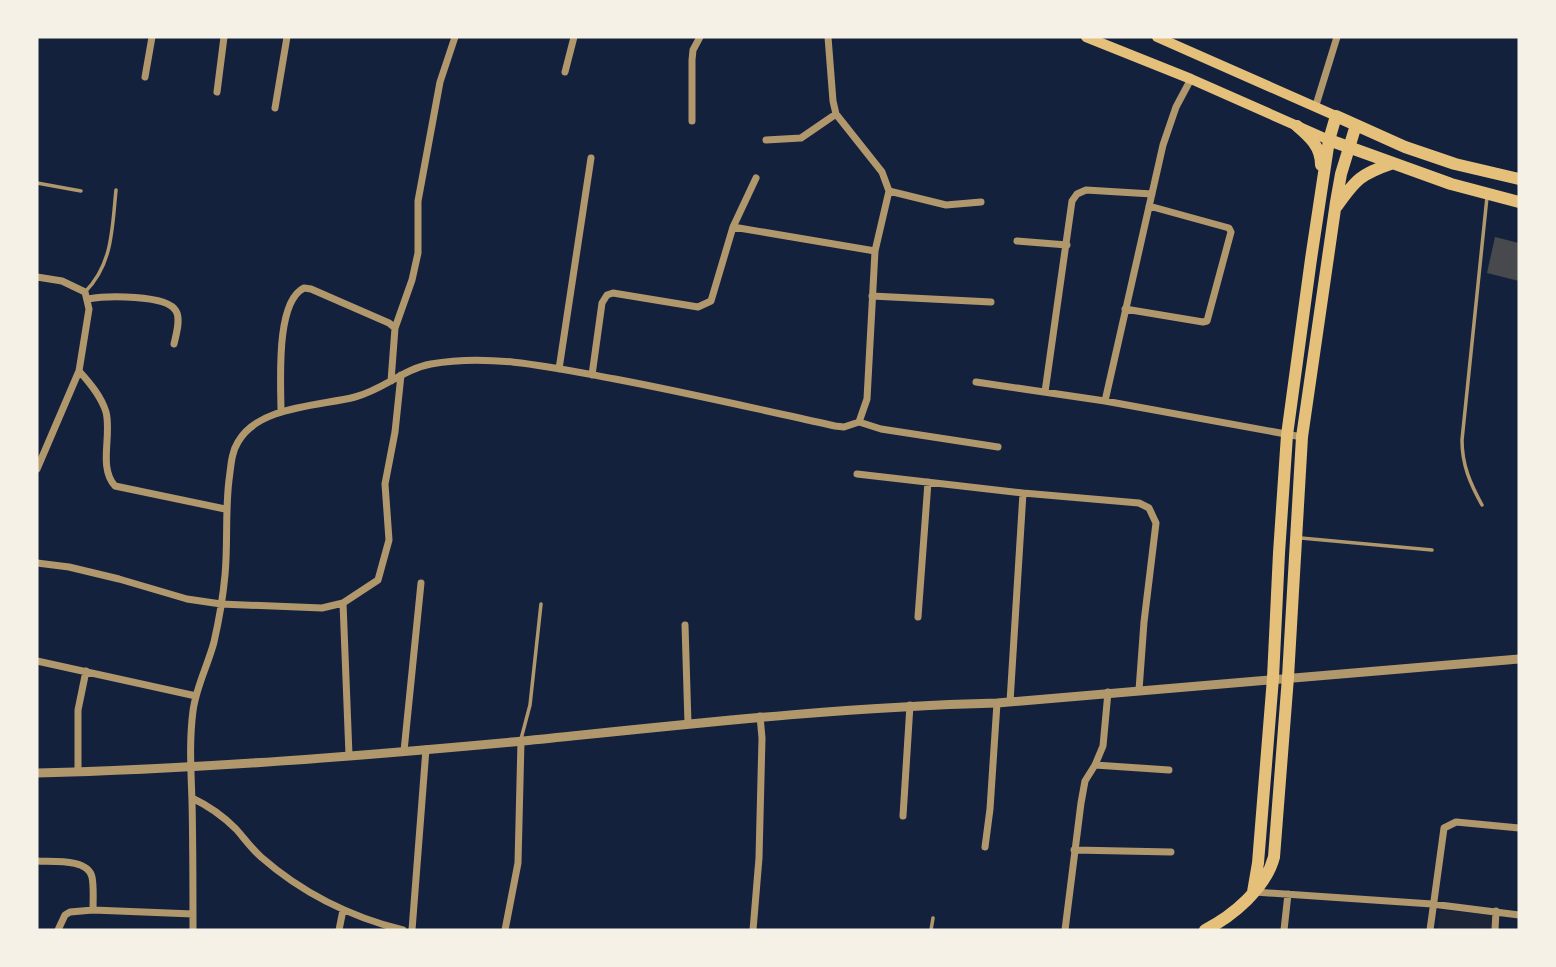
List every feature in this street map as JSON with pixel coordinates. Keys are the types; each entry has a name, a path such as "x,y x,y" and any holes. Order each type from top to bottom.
{"highway":[{"path":"1253,892 1258,863 1273,678 1287,435 1329,140 1336,116 1405,147 1455,164 1519,179"},
{"path":"1205,930 1222,922 1253,892 1272,867 1275,857 1302,438 1335,209 1356,125"},
{"path":"1297,126 1309,136 1321,155 1323,187"},
{"path":"1329,140 1487,195 1519,202"},
{"path":"1335,209 1355,181 1367,172 1392,163"}],"main road":[{"path":"1086,37 1191,79 1329,140"},
{"path":"1157,37 1181,42 1336,116"}],"street":[{"path":"145,77 152,37"},
{"path":"217,92 224,37"},
{"path":"275,108 287,37"},
{"path":"391,381 395,328 418,253 418,201 440,82 455,37"},
{"path":"565,72 574,37"},
{"path":"692,121 692,60 693,50 700,37"},
{"path":"828,37 836,114 882,172 889,191 875,251 867,399 859,422"},
{"path":"1316,105 1337,37"},
{"path":"1105,401 1170,122 1191,79"},
{"path":"766,140 801,138 836,114"},
{"path":"559,369 591,158"},
{"path":"592,375 603,298 613,293 698,307 711,301 733,227 755,178"},
{"path":"1045,392 1071,204 1080,192 1089,190 1152,194"},
{"path":"889,191 946,205 981,202"},
{"path":"1125,309 1203,323 1207,321 1231,232 1229,228 1149,206"},
{"path":"733,227 875,251"},
{"path":"1017,241 1067,245"},
{"path":"37,277 62,281 87,295 150,299 173,306 178,318 174,344"},
{"path":"281,412 283,331 298,291 311,289 390,323 395,328"},
{"path":"37,469 79,371 84,348 87,295"},
{"path":"872,296 991,302"},
{"path":"193,930 191,729 196,696 214,643 221,604 225,574 225,509 231,460 238,441 246,432 281,412 372,392 401,374 430,364 470,361 515,362 559,369 696,395 835,426 844,427 859,422 881,429 998,447"},
{"path":"79,371 103,402 107,415 107,471 115,486 225,509"},
{"path":"37,563 69,567 187,599 221,604 321,608 343,603 378,580 389,540 385,484 395,432 401,374"},
{"path":"975,383 1105,401 1302,438"},
{"path":"857,474 1139,503 1152,512 1156,523 1139,690"},
{"path":"918,617 928,482"},
{"path":"1010,702 1023,493"},
{"path":"404,751 421,583"},
{"path":"343,603 349,755"},
{"path":"685,625 688,723"},
{"path":"37,773 191,767 404,751 760,716 910,705 997,703 1519,659"},
{"path":"37,661 196,696"},
{"path":"78,772 78,710 86,671"},
{"path":"1065,930 1085,781 1102,746 1108,692"},
{"path":"985,847 997,703"},
{"path":"903,816 910,705"},
{"path":"753,930 759,858 762,738 760,716"},
{"path":"505,930 517,863 521,741"},
{"path":"412,930 426,749"},
{"path":"1095,765 1169,770"},
{"path":"192,798 214,809 272,867 322,900 373,926 403,930"},
{"path":"1430,930 1442,831 1446,825 1456,822 1519,828"},
{"path":"1074,850 1171,852"},
{"path":"37,861 82,865 89,870 92,877 93,910"},
{"path":"1253,892 1432,904 1519,915"},
{"path":"1283,930 1288,894"},
{"path":"58,930 65,915 70,912 93,910 193,914"},
{"path":"339,930 343,910"},
{"path":"1495,930 1496,911"}],"lane":[{"path":"37,183 81,191"},
{"path":"87,295 98,279 108,253 116,190"},
{"path":"1482,505 1469,482 1464,466 1462,440 1487,195"},
{"path":"1295,538 1432,550"},
{"path":"521,741 530,705 541,604"},
{"path":"931,930 933,918"}],"shaded area":[{"path":"1440,910 1493,915 1491,930 1438,930"}],"building":[{"path":"1495,237 1519,243 1519,281 1487,273"}]}
